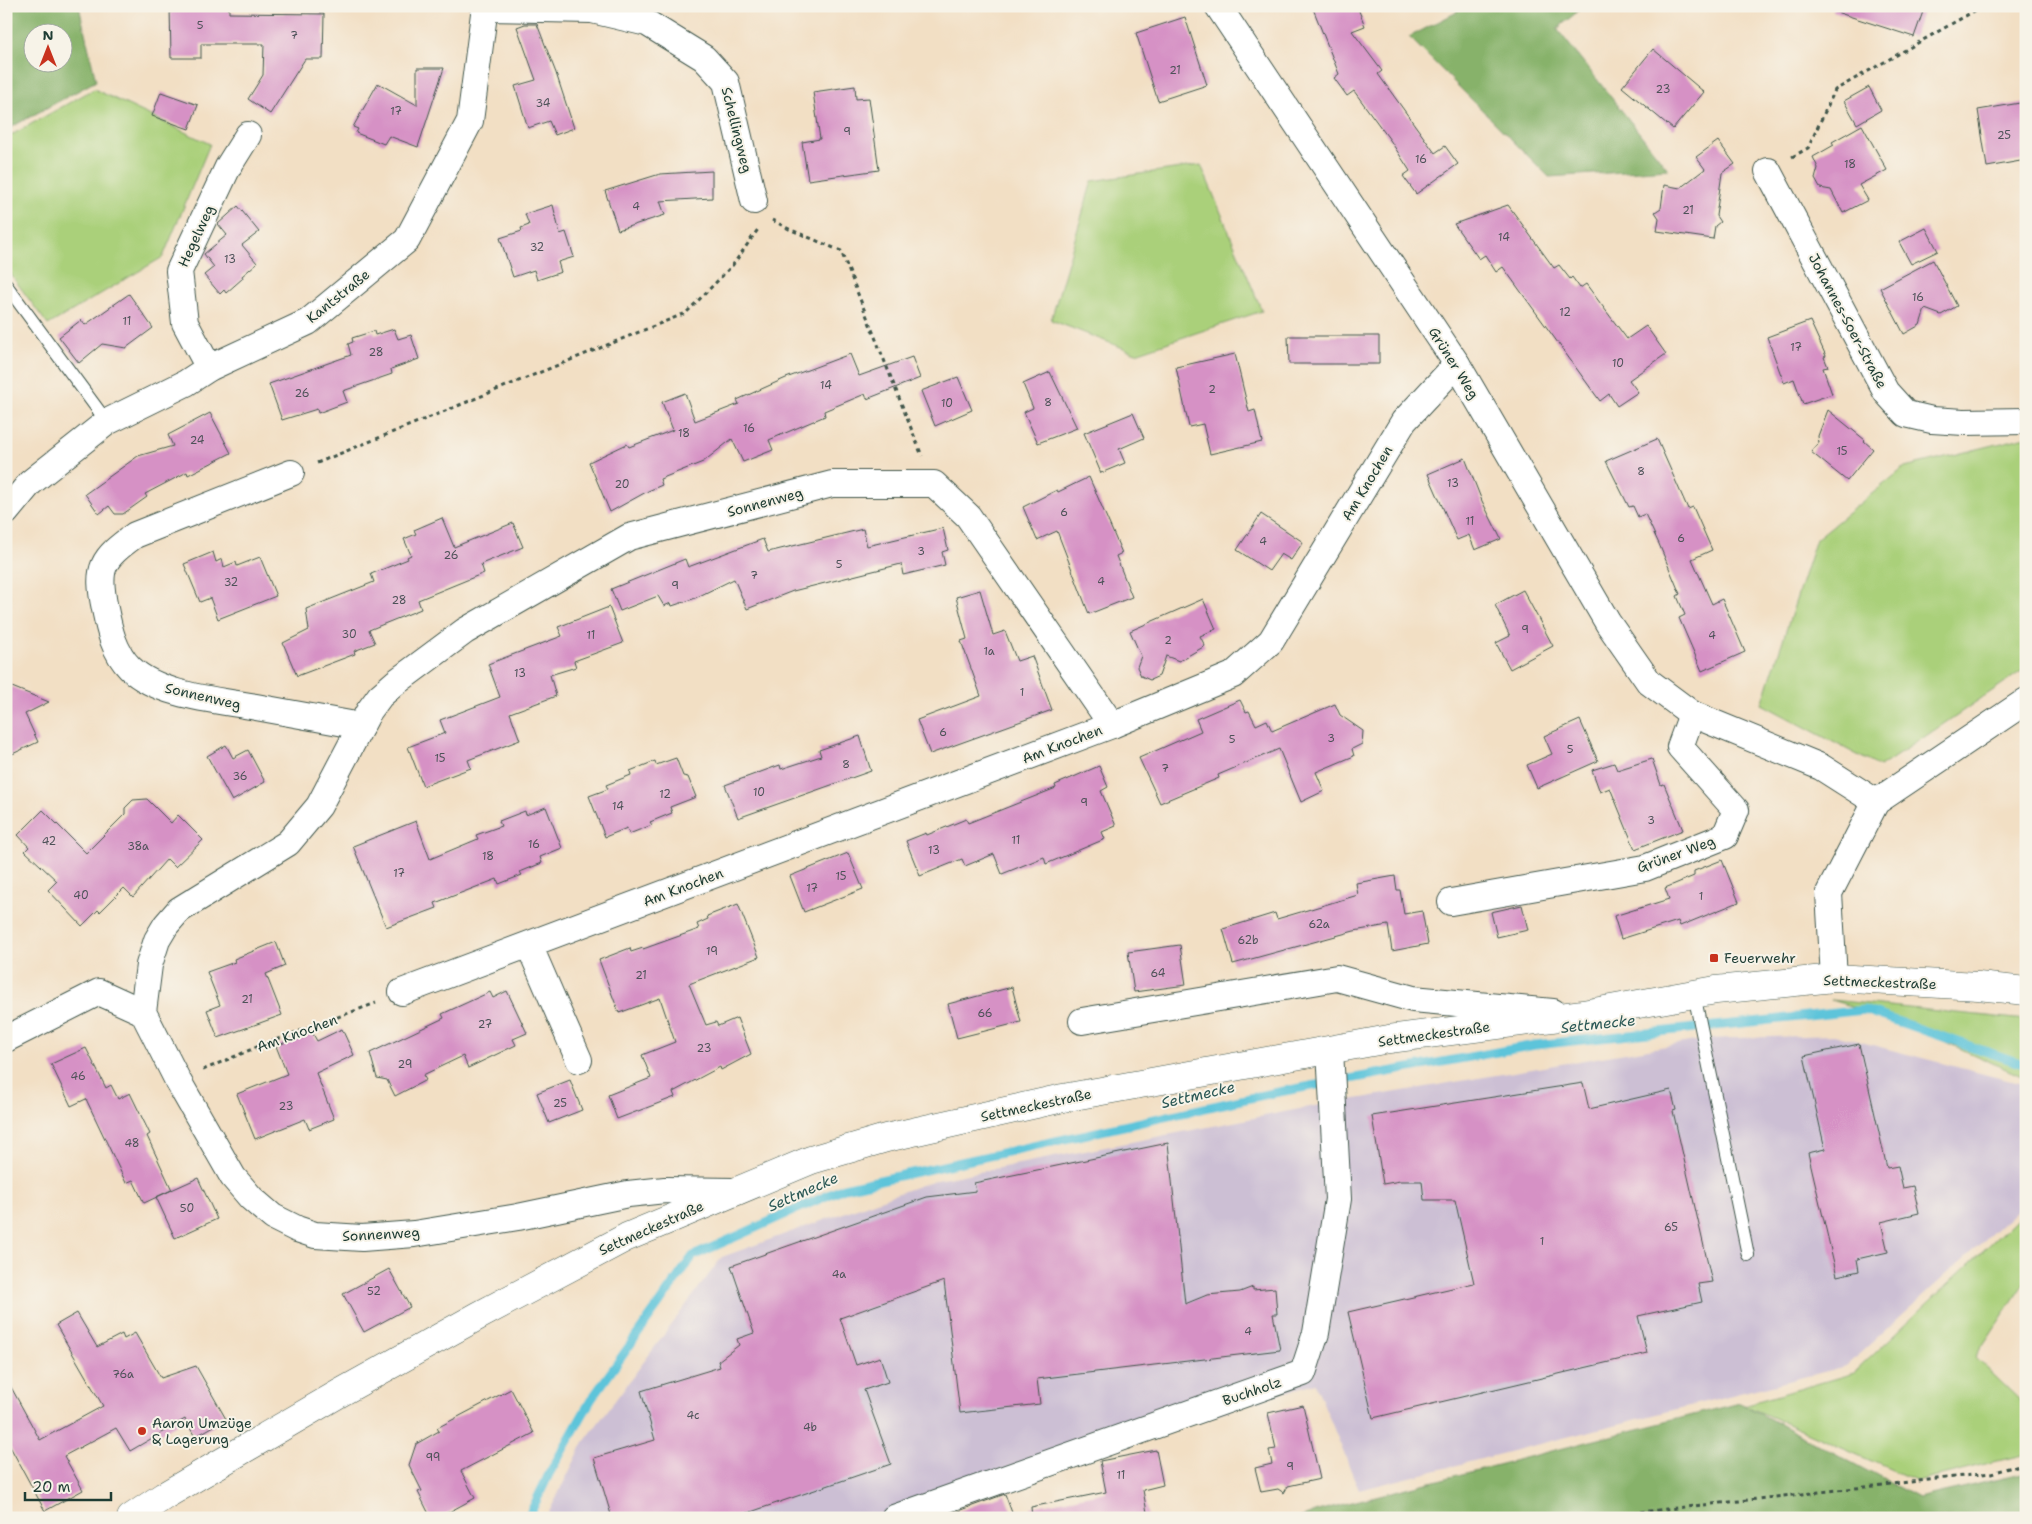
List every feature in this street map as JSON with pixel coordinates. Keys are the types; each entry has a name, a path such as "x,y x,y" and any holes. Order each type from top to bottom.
{"street":[{"name":"Grüner Weg","path":"1218,6 1457,364 1608,623 1649,682 1692,714 1821,767 1876,802"},
{"name":"Schellingweg","path":"485,7 592,10 646,23 704,58 726,82 754,200"},
{"name":"Kantstraße","path":"6,512 30,483 107,422 186,383 209,368 308,322 406,240 470,121 485,7"},
{"name":"Hegelweg","path":"209,368 185,323 179,271 228,167 248,135"},
{"name":"Johannes-Soer-Straße","path":"1768,171 1886,392 1906,414 1932,420 1964,422 2026,420"},
{"name":"Am Knochen","path":"402,992 1112,725 1233,675 1271,641 1404,421 1457,364"},
{"name":"Sonnenweg","path":"292,474 143,532 124,544 105,561 102,570 104,604 114,644 129,667 141,677 154,684 199,697 361,726"},
{"name":"Sonnenweg","path":"735,1192 665,1190 628,1194 518,1217 414,1234 362,1238 315,1235 297,1229 273,1217 251,1198 234,1177 178,1081 143,1012 150,965 157,940 166,925 179,910 288,843 319,806 361,726 380,696 465,631 629,537 832,484 934,484"},
{"path":"934,484 968,516 1112,725"},
{"path":"1834,978 1829,893 1876,802 2026,701"},
{"name":"Grüner Weg","path":"1451,902 1645,868 1725,836 1736,810 1680,747 1692,714"},
{"path":"529,945 579,1060"},
{"path":"1082,1021 1337,978 1413,999 1583,1014"},
{"name":"Settmeckestraße","path":"131,1518 164,1496 340,1393 480,1314 626,1237 811,1160 886,1138 1063,1098 1330,1058 1389,1039 1695,1001 1728,989 1834,978 1978,986 2026,992"},
{"path":"6,1039 99,992 143,1012"},
{"name":"Buchholz","path":"894,1518 1303,1373 1316,1333 1338,1199 1330,1058"}],"lane":[{"path":"6,285 107,422"},
{"path":"1695,1001 1748,1255"}],"path":[{"path":"1768,171 1808,148 1835,90 1983,6"},
{"path":"292,474 686,313 732,266 759,229 754,200"},
{"path":"788,229 841,251 934,484"},
{"name":"Am Knochen","path":"178,1081 264,1044 352,1013 402,992"},
{"path":"1609,1518 1640,1512 1991,1473 2026,1463"}],"shaded area":[{"path":"1834,1035 2026,1085 2026,1202 1846,1366 1359,1490 1315,1383 887,1518 546,1518 584,1442 722,1257 932,1181 1315,1106 1707,1039"}],"green space":[{"path":"6,6 79,6 96,81 6,130"},
{"path":"1455,6 1584,6 1557,29 1668,169 1549,177 1409,37 1457,12"},
{"path":"94,89 210,144 163,257 48,325 6,268 6,138"},
{"path":"1201,165 1262,311 1136,353 1051,320 1092,181"},
{"path":"2026,437 2026,668 1880,767 1762,704 1816,539 1905,467"},
{"path":"1831,1000 2026,1020 2026,1078 1901,1022"},
{"path":"2026,1210 2026,1280 1975,1357 2026,1406 2026,1454 1917,1481 1744,1405 1854,1373"},
{"path":"1740,1403 1918,1498 2026,1473 2026,1518 1300,1518 1321,1510"}],"building":[{"path":"170,6 229,6 229,13 324,14 323,59 305,59 270,114 248,99 263,75 264,44 201,44 201,58 171,58"},
{"path":"1312,6 1357,6 1365,26 1352,31 1382,71 1378,74 1435,153 1445,146 1458,164 1416,194 1403,176 1410,171 1390,140 1354,91 1347,96 1334,78 1339,74"},
{"path":"1834,6 1925,6 1914,37 1833,11"},
{"path":"1185,17 1207,85 1158,101 1136,33"},
{"path":"525,24 537,24 574,128 555,135 549,121 528,128 515,86 536,80 517,27"},
{"path":"1653,49 1704,92 1673,129 1622,87"},
{"path":"417,68 444,68 418,147 389,136 384,144 356,133 358,129 353,127 378,83 417,105"},
{"path":"855,86 856,99 869,98 879,170 808,180 802,142 820,139 813,92"},
{"path":"1869,87 1881,110 1857,124 1844,101"},
{"path":"161,92 198,105 189,129 152,116"},
{"path":"2026,102 2026,160 1987,167 1978,110"},
{"path":"1862,125 1887,170 1859,185 1868,200 1843,213 1831,190 1820,188 1815,179 1818,168 1813,157 1834,145 1832,142"},
{"path":"1718,141 1735,164 1722,173 1716,216 1720,222 1715,226 1713,239 1657,231 1659,218 1655,212 1661,208 1664,185 1680,188 1705,169 1696,157"},
{"path":"712,171 712,198 660,201 665,215 618,230 605,191 660,174"},
{"path":"553,205 560,234 566,232 574,257 558,262 561,272 537,280 534,270 513,277 500,238 522,231 521,228 529,225 525,214"},
{"path":"1508,205 1554,268 1559,265 1570,279 1572,277 1580,288 1586,284 1627,339 1646,326 1666,354 1629,380 1638,392 1617,406 1609,394 1600,401 1503,267 1496,272 1485,255 1479,259 1454,224"},
{"path":"238,206 259,232 242,245 257,263 226,293 224,290 220,294 204,275 214,267 204,254 227,235 218,224"},
{"path":"1926,228 1938,251 1911,264 1899,242"},
{"path":"1933,260 1957,306 1941,315 1925,309 1920,325 1904,334 1880,288"},
{"path":"129,294 153,328 126,348 102,344 79,363 59,337 81,320 85,325"},
{"path":"1810,321 1826,356 1824,357 1828,367 1823,368 1832,394 1803,404 1794,379 1784,383 1767,337"},
{"path":"394,329 398,339 411,335 419,359 391,369 392,374 343,391 347,402 318,413 317,409 282,420 269,384 351,355 348,344 353,342 352,338 374,331 375,335"},
{"path":"1288,336 1379,336 1379,364 1289,364"},
{"path":"850,354 859,376 912,357 920,378 867,399 865,394 824,411 825,416 769,440 773,450 743,462 732,439 703,462 660,479 662,485 610,512 589,462 627,444 629,447 673,430 662,402 685,393 695,421 739,404 737,400 786,378"},
{"path":"1235,354 1249,412 1255,410 1262,442 1210,454 1203,424 1189,427 1176,367"},
{"path":"1050,372 1077,428 1038,443 1024,412 1033,408 1023,384"},
{"path":"958,377 972,410 935,426 921,391"},
{"path":"1828,410 1865,440 1873,449 1847,481 1811,452 1819,443 1818,436"},
{"path":"210,413 231,453 188,475 187,472 145,494 147,497 123,514 115,514 109,506 99,514 85,494 138,456 173,446 168,435"},
{"path":"1133,413 1144,438 1119,449 1125,463 1101,473 1084,433"},
{"path":"1657,439 1688,509 1693,507 1712,550 1692,559 1712,604 1722,599 1745,652 1702,671 1679,618 1685,615 1677,596 1680,594 1659,544 1645,514 1638,517 1633,506 1629,507 1606,461"},
{"path":"1465,458 1482,501 1501,539 1475,550 1469,535 1457,540 1428,474"},
{"path":"1089,477 1122,553 1116,556 1132,597 1089,614 1057,531 1037,540 1023,507"},
{"path":"1261,514 1303,542 1291,560 1281,554 1269,571 1237,550"},
{"path":"442,518 454,547 513,523 523,547 481,564 484,573 418,600 421,609 369,630 375,643 354,651 355,654 297,676 283,643 309,630 306,609 374,582 371,574 408,559 407,557 411,555 404,539 416,534 414,530"},
{"path":"943,528 948,550 942,552 945,565 903,575 901,564 793,591 747,609 734,579 693,599 672,606 671,603 664,606 658,596 620,611 611,589 685,559 688,567 763,539 768,552 863,529 867,546"},
{"path":"213,552 216,562 222,559 224,567 236,562 237,566 260,557 276,596 218,619 210,598 200,602 184,564"},
{"path":"980,590 993,635 1005,631 1017,661 1032,656 1052,710 930,754 917,720 981,696 961,641 967,639 956,597"},
{"path":"1523,590 1553,646 1510,669 1496,643 1510,636 1495,605"},
{"path":"1203,599 1216,629 1200,636 1205,646 1179,661 1166,656 1159,676 1150,680 1141,676 1137,667 1141,656 1130,631"},
{"path":"609,607 623,643 574,661 576,667 550,675 556,696 510,713 520,740 468,760 471,768 423,786 408,747 445,733 440,720 500,697 488,664 562,636 558,627"},
{"path":"6,676 12,687 49,702 25,714 38,742 6,757"},
{"path":"1240,700 1246,712 1249,711 1256,725 1267,720 1272,731 1335,704 1340,715 1363,731 1362,744 1352,749 1354,756 1316,772 1324,791 1301,802 1279,749 1218,775 1219,778 1160,803 1139,758 1201,731 1196,719"},
{"path":"1580,720 1598,761 1537,788 1527,765 1552,754 1544,736"},
{"path":"860,736 871,771 738,818 725,785 780,765 781,769 821,756 819,750"},
{"path":"226,745 233,758 248,750 265,782 232,801 207,756"},
{"path":"676,758 683,776 688,777 696,797 670,807 672,813 650,822 652,825 629,834 627,828 605,837 589,796 608,789 606,785 631,775 630,771 655,761 656,765"},
{"path":"1652,759 1661,785 1664,784 1683,830 1635,849 1610,788 1600,792 1592,770 1614,763 1617,770"},
{"path":"1099,766 1108,787 1101,791 1116,826 1102,832 1105,839 1046,864 1044,857 1002,874 994,854 965,866 962,859 920,876 906,841 926,833 927,835 966,819 968,823 1056,788 1055,785"},
{"path":"147,799 171,823 178,815 203,840 175,867 167,859 133,897 124,888 100,912 98,910 82,926 48,890 57,881 25,851 29,847 18,835 43,810 86,853 125,814 125,808 133,800"},
{"path":"546,807 562,848 540,857 542,863 520,872 522,875 499,884 497,879 435,903 437,908 386,927 353,846 416,821 430,859 478,839 476,835 501,826 499,821 525,811 526,815"},
{"path":"848,853 863,889 804,912 790,876"},
{"path":"1722,860 1739,902 1680,926 1678,921 1621,939 1614,916 1669,899 1665,888 1694,876 1694,871"},
{"path":"1395,876 1397,890 1400,890 1404,914 1422,911 1428,944 1392,951 1388,925 1354,931 1233,964 1223,929 1275,913 1277,919 1358,895 1356,883"},
{"path":"738,904 759,957 689,984 706,1025 716,1022 718,1026 737,1018 751,1054 721,1070 720,1067 673,1092 675,1097 617,1119 608,1095 651,1078 642,1055 675,1042 660,998 619,1013 599,960 630,948 631,952 643,949 699,929 697,924 708,919 707,916"},
{"path":"1522,905 1528,930 1497,937 1491,912"},
{"path":"276,942 285,966 266,974 282,1015 218,1038 207,1010 220,1005 207,972 235,962 234,959"},
{"path":"1180,945 1186,985 1134,992 1128,952"},
{"path":"1012,987 1021,1022 957,1038 948,1004"},
{"path":"507,991 527,1033 513,1039 516,1045 468,1068 463,1056 423,1075 426,1080 395,1096 387,1080 377,1078 370,1053 444,1018 442,1014 490,992 493,998"},
{"path":"342,1029 354,1055 316,1073 334,1119 309,1129 305,1119 255,1139 237,1094 287,1074 276,1046 312,1032 317,1041"},
{"path":"1859,1044 1887,1168 1898,1166 1903,1188 1913,1186 1919,1213 1881,1222 1888,1252 1857,1259 1859,1271 1837,1276 1808,1153 1825,1149 1804,1056"},
{"path":"86,1048 106,1088 111,1085 118,1099 130,1093 150,1134 147,1136 172,1190 144,1203 133,1180 126,1183 86,1099 71,1106 51,1064"},
{"path":"570,1080 582,1110 549,1123 537,1093"},
{"path":"1583,1083 1589,1109 1671,1090 1676,1110 1673,1111 1712,1282 1698,1284 1702,1302 1638,1316 1647,1353 1373,1418 1348,1312 1474,1283 1455,1200 1424,1200 1422,1181 1400,1181 1383,1184 1372,1116"},
{"path":"1168,1143 1185,1304 1207,1295 1240,1292 1253,1287 1253,1290 1275,1288 1277,1314 1273,1314 1280,1350 1037,1379 1040,1404 960,1413 944,1281 840,1318 856,1365 880,1357 888,1382 864,1390 891,1464 733,1518 612,1518 594,1458 655,1440 641,1391 720,1367 718,1361 739,1345 737,1339 754,1333 731,1266 927,1197 976,1191 974,1183"},
{"path":"198,1178 217,1219 175,1238 156,1197"},
{"path":"389,1269 410,1307 364,1332 343,1294"},
{"path":"77,1313 97,1347 122,1334 124,1339 135,1333 161,1378 196,1366 226,1419 195,1437 185,1419 130,1451 116,1428 64,1456 83,1490 45,1511 6,1439 6,1378 40,1440 103,1406 56,1325"},
{"path":"511,1389 534,1433 461,1471 475,1498 438,1518 431,1518 418,1492 422,1491 409,1465 416,1444 439,1431 437,1428"},
{"path":"1303,1405 1320,1479 1288,1486 1284,1493 1278,1489 1261,1492 1255,1468 1272,1464 1269,1450 1276,1449 1268,1413"},
{"path":"1156,1450 1163,1485 1143,1490 1148,1518 1032,1518 1031,1507 1106,1492 1100,1461"},
{"path":"1005,1494 1014,1518 940,1518"}],"waterway":[{"name":"Settmecke","path":"528,1518 549,1474 591,1400 693,1256 844,1188 1268,1094 1535,1045 1864,1010 2026,1065"}],"place":[{"name":"Feuerwehr","path":"1714,958"},
{"name":"Aaron Umzüge & Lagerung","path":"142,1431"}]}
